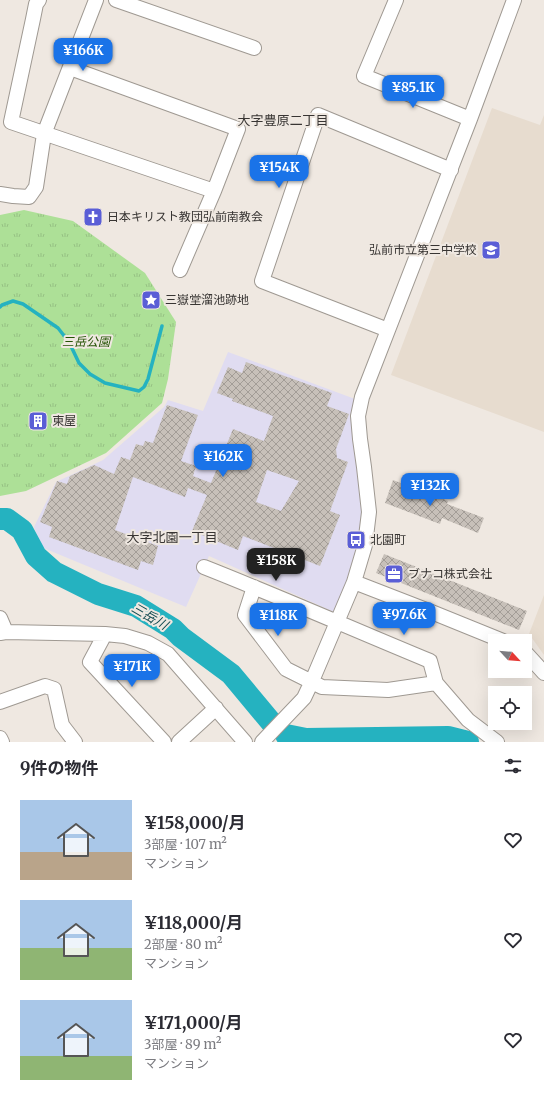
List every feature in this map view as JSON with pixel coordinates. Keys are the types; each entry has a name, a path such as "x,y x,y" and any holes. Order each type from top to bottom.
{"street":[{"path":"39,0 36,4 11,122 214,191"},
{"path":"0,194 29,197 36,187 44,134 96,0"},
{"path":"116,0 254,48"},
{"path":"396,0 364,76 470,119"},
{"path":"262,742 304,698 354,582 365,545 369,512 358,416 362,397 451,170 514,0"},
{"path":"70,68 238,129 214,191 180,270"},
{"path":"388,330 262,281 318,115 451,170"},
{"path":"204,567 430,661 436,683 468,720 497,742"},
{"path":"354,582 488,635"},
{"path":"254,587 245,615 286,669 322,687 388,690 436,683"},
{"path":"0,618 3,633 106,634 125,636 148,643 168,654 245,742"},
{"path":"106,634 90,662 164,742"},
{"path":"532,660 544,673"},
{"path":"0,702 45,686 54,689 62,725 75,742"},
{"path":"179,742 216,708"},
{"path":"0,738 2,742"}],"shaded area":[{"name":"弘前市立第三中学校","path":"492,108 540,125 544,115 544,432 391,375"},
{"path":"228,352 355,399 352,412 353,440 362,488 363,511 357,553 348,583 334,612 209,556 186,607 41,547 34,527 56,482 103,460 164,407 168,400 203,411"},
{"path":"544,595 544,655 532,638 532,634 529,634"}],"green space":[{"name":"三岳公園","path":"24,210 73,221 145,273 176,322 168,379 162,403 106,453 26,491 0,496 0,215"}],"building":[{"path":"246,362 332,393 327,406 349,414 336,449 337,458 348,462 330,511 340,515 320,566 243,536 238,550 192,531 207,495 188,488 185,497 133,477 115,530 158,546 153,565 141,561 138,570 49,537 52,527 40,522 57,481 67,484 70,476 94,465 114,474 121,457 130,460 136,444 143,446 145,441 153,443 167,405 198,415 181,461 196,466 193,476 211,483 233,429 264,441 273,416 232,401 233,399 217,393 228,367 242,373","holes":["267,470 299,481 281,511 256,502"]},
{"path":"393,480 448,501 447,504 484,518 478,533 442,518 440,524 385,503"},
{"path":"384,554 527,611 519,630 376,573"}],"waterway":[{"path":"0,307 13,301 23,304 58,328 69,342 79,363 90,374 105,383 139,391 144,387 148,379 162,326"},
{"name":"三岳川","path":"0,519 7,519 22,530 36,556 54,572 98,594 136,606 173,629 181,637 231,674 271,722"},
{"name":"三岳川","path":"286,735 306,739 448,737 468,742"}],"place":[{"name":"日本キリスト教団弘前南教会","path":"93,217"},
{"name":"弘前市立第三中学校","path":"491,250"},
{"name":"三嶽堂溜池跡地","path":"151,300"},
{"name":"東屋","path":"38,421"},
{"name":"北園町","path":"356,540"},
{"name":"ブナコ株式会社","path":"394,574"}],"district":[{"name":"大字豊原二丁目","path":"283,120"},
{"name":"大字北園一丁目","path":"172,537"}]}
